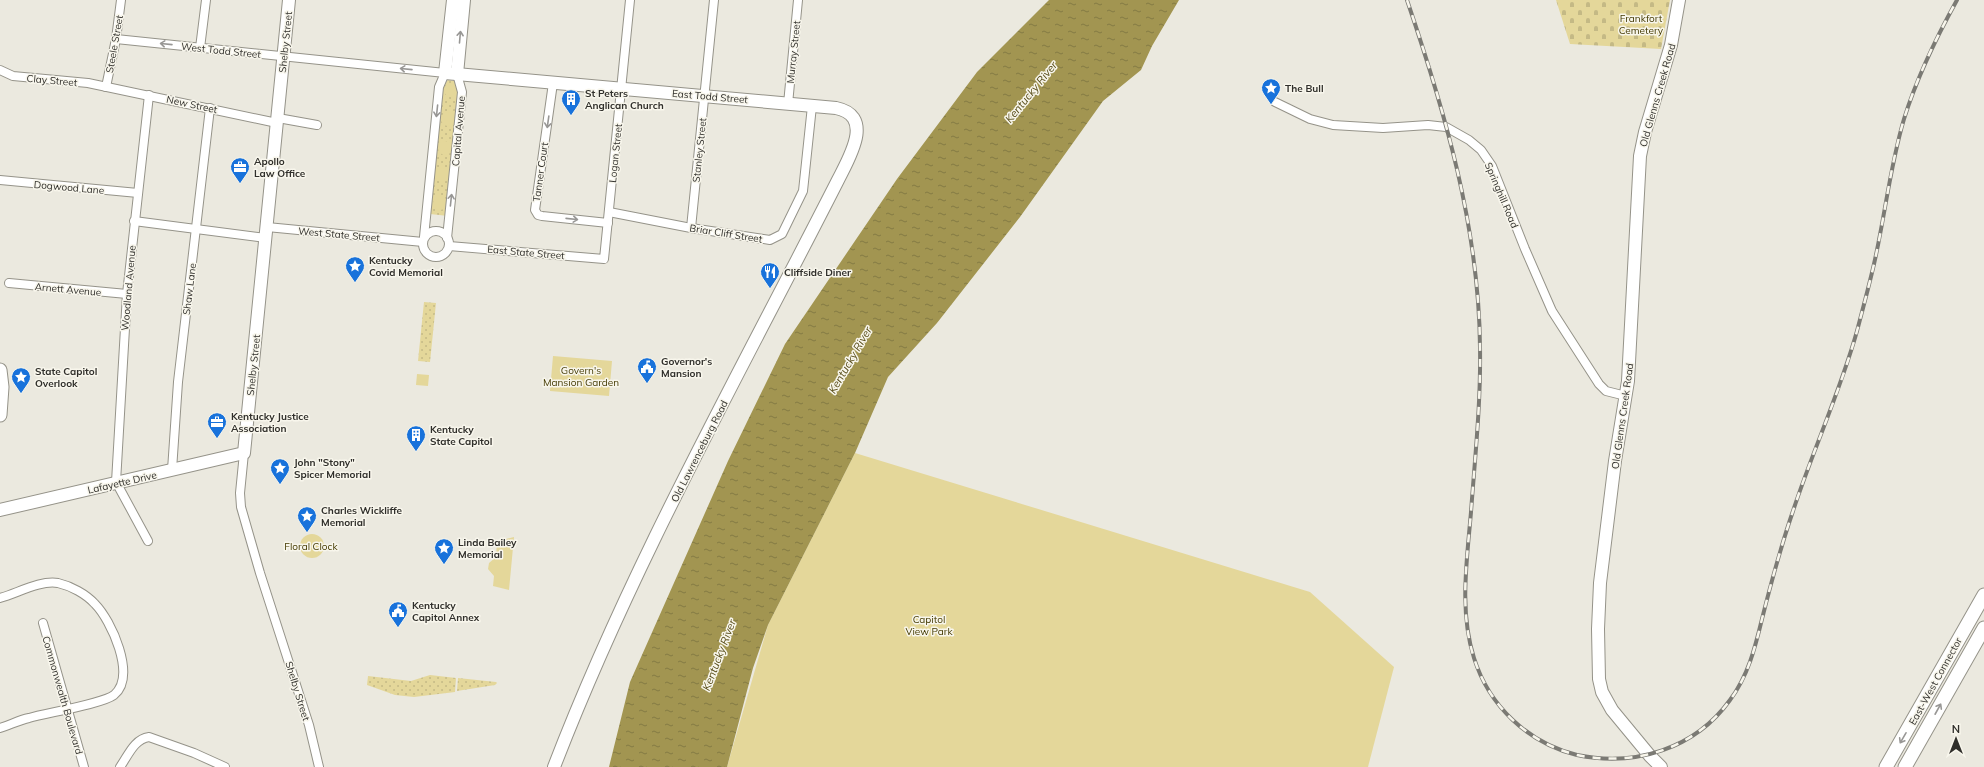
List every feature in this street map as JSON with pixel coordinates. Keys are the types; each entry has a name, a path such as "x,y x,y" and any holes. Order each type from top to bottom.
{"main road":[{"path":"0,370 2,387 0,415"},
{"name":"East-West Connector","path":"1886,767 1984,595"},
{"name":"East-West Connector","path":"1906,767 1984,628"}],"street":[{"name":"Steele Street","path":"106,87 116,39 121,0"},
{"path":"200,48 206,0"},
{"name":"Shelby Street","path":"289,0 240,493 241,507 319,767"},
{"name":"Capital Avenue","path":"448,242 462,92 451,74 453,0"},
{"name":"Capital Avenue","path":"423,240 439,87 451,74 464,0"},
{"name":"Logan Street","path":"604,259 630,0"},
{"name":"Stanley Street","path":"691,228 714,0"},
{"name":"Murray Street","path":"788,104 798,0"},
{"name":"Old Glenns Creek Road","path":"1661,767 1612,710 1602,692 1599,679 1598,629 1600,583 1615,461 1626,396 1640,156 1645,132 1671,45 1679,0"},
{"name":"West Todd Street","path":"116,39 451,74"},
{"name":"Clay Street","path":"0,70 13,76 72,81 106,87"},
{"name":"East Todd Street","path":"451,74 705,95 846,110 856,120 857,129 855,140"},
{"name":"Tanner Court","path":"553,83 535,210 538,215 542,216 608,223"},
{"name":"New Street","path":"106,87 278,121 317,125"},
{"name":"Woodland Avenue","path":"116,482 127,294 149,95"},
{"name":"Springhill Road","path":"1275,102 1310,118 1333,125 1383,128 1428,125 1446,127 1469,140 1481,150 1492,166 1524,249 1552,311 1599,384 1606,391 1626,396"},
{"name":"Briar Cliff Street","path":"609,212 691,228 770,240 782,234 803,191 812,106"},
{"name":"Shaw Lane","path":"172,470 178,382 210,108"},
{"name":"Old Lawrenceburg Road","path":"554,767 578,708 636,577 689,469 836,185 853,149 855,140"},
{"name":"Dogwood Lane","path":"0,180 138,193"},
{"name":"West State Street","path":"134,221 196,229 412,241 423,240"},
{"path":"434,231 442,232 448,242 444,254 433,257 424,251 423,240 434,231"},
{"name":"East State Street","path":"448,242 604,259"},
{"name":"Arnett Avenue","path":"9,283 127,294"},
{"name":"Lafayette Drive","path":"0,510 244,453"},
{"path":"116,482 148,541"},
{"path":"0,598 51,582 73,588 90,599 104,616 116,636 122,659 122,681 114,695 68,709 28,718 0,728"},
{"name":"Commonwealth Boulevard","path":"43,622 84,767"},
{"path":"120,767 136,743 149,737 194,753 225,767"},
{"path":"317,757 326,767"}],"green space":[{"name":"Frankfort Cemetery","path":"1556,0 1670,0 1661,49 1570,44"},
{"path":"448,80 455,81 459,86 448,216 430,214 442,88"},
{"path":"451,83 456,85 458,90 456,95 451,97 446,95 444,90 446,85"},
{"path":"448,112 453,114 455,119 453,124 448,126 443,124 441,119 443,114"},
{"path":"445,141 450,143 452,148 450,153 445,155 440,153 438,148 440,143"},
{"path":"442,168 447,170 449,175 447,180 442,182 437,180 435,175 437,170"},
{"path":"440,196 445,198 447,203 445,208 440,210 435,208 433,203 435,198"},
{"path":"424,302 436,303 430,362 418,361"},
{"name":"Govern's Mansion Garden","path":"553,356 612,361 609,396 550,391"},
{"path":"417,374 429,375 428,386 416,385"},
{"name":"Capitol View Park","path":"855,453 1310,592 1394,667 1368,767 727,767 768,625"},
{"name":"Floral Clock","path":"312,534 317,535 323,541 323,551 317,557 312,558 307,557 301,551 300,546 301,541 307,535"},
{"path":"514,537 509,590 493,586 494,576 488,569 489,563 496,557 497,541"},
{"path":"430,675 456,678 455,692 414,697 395,695 367,685 368,676 411,681"},
{"path":"458,678 497,683 495,685 457,691"}],"water":[{"name":"Kentucky River","path":"1049,0 1179,0 1152,46 1141,70 1103,101 1020,217 937,323 888,377 855,453 768,625 753,668 727,767 609,767 630,682 728,461 785,344 897,179 977,72"}],"railway":[{"path":"1407,0 1447,128 1474,258 1478,303 1480,388 1465,585 1465,604 1469,640 1474,658 1490,692 1500,707 1513,720 1542,742 1577,755 1599,758 1642,756 1682,742 1699,731 1716,717 1730,700 1742,681 1757,641 1780,551 1801,488 1843,376 1857,331 1878,246 1895,155 1904,119 1928,58 1957,0"}],"place":[{"name":"The Bull","path":"1271,105"},
{"name":"St Peters Anglican Church","path":"571,116"},
{"name":"Apollo Law Office","path":"240,184"},
{"name":"Kentucky Covid Memorial","path":"355,283"},
{"name":"Cliffside Diner","path":"770,289"},
{"name":"Governor's Mansion","path":"647,384"},
{"name":"State Capitol Overlook","path":"21,394"},
{"name":"Kentucky Justice Association","path":"217,439"},
{"name":"Kentucky State Capitol","path":"416,452"},
{"name":"John \"Stony\" Spicer Memorial","path":"280,485"},
{"name":"Charles Wickliffe Memorial","path":"307,533"},
{"name":"Linda Bailey Memorial","path":"444,565"},
{"name":"Kentucky Capitol Annex","path":"398,628"}]}
